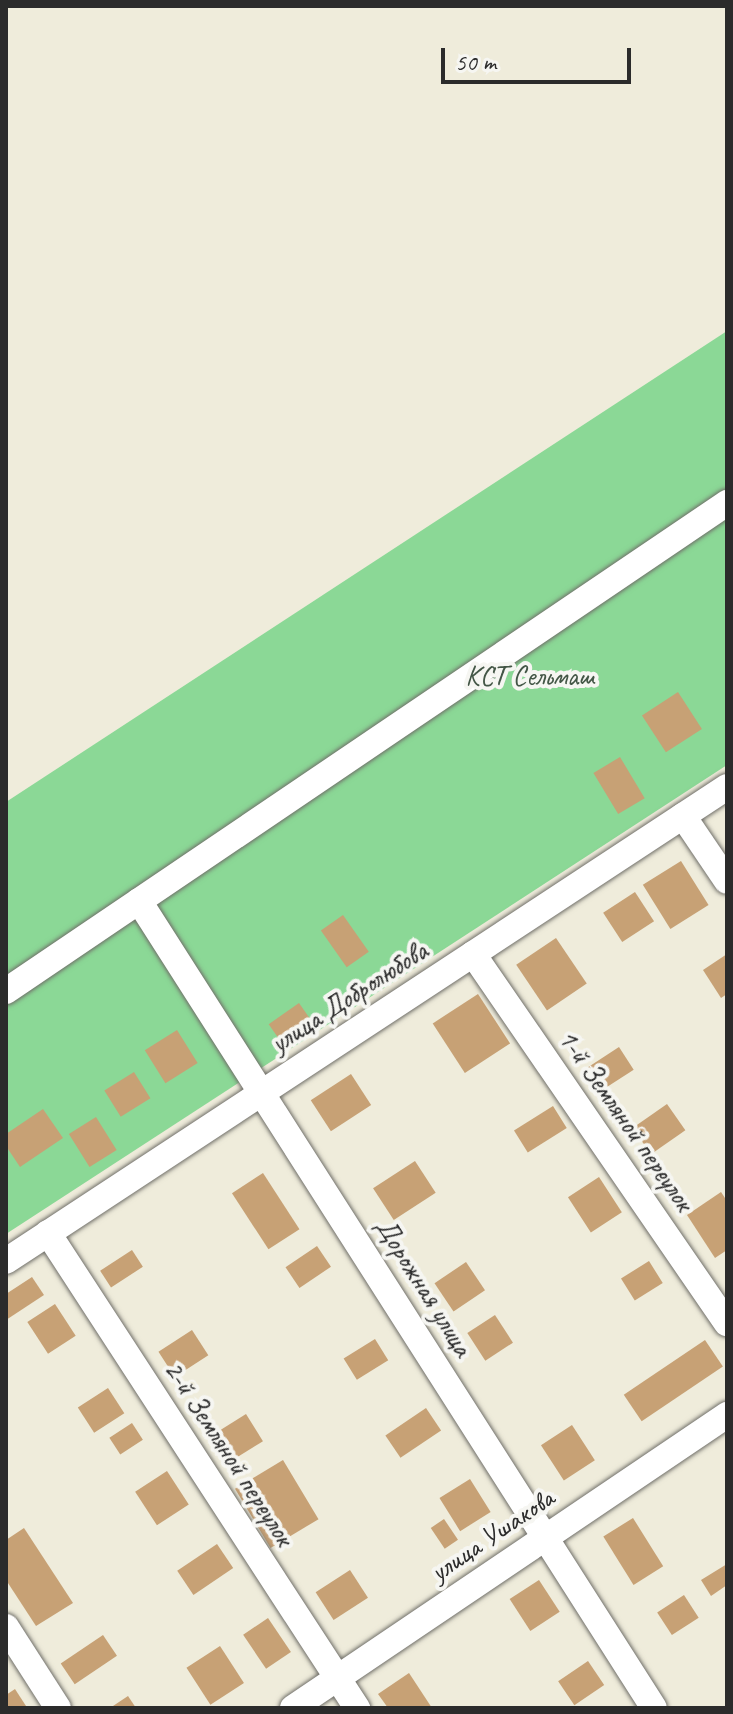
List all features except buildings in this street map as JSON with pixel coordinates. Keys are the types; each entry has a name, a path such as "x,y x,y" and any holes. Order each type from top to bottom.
{"street":[{"path":"6,991 727,503"},
{"name":"улица Добролюбова","path":"6,1261 727,787"},
{"path":"683,816 727,881"},
{"name":"Дорожная улица","path":"139,901 654,1708"},
{"name":"1-й Земляной переулок","path":"473,954 727,1323"},
{"name":"2-й Земляной переулок","path":"48,1233 357,1708"},
{"name":"улица Ушакова","path":"293,1708 727,1415"},
{"path":"6,1627 58,1708"}],"green space":[{"name":"КСТ Сельмаш","path":"727,331 727,765 6,1234 6,802"}]}
